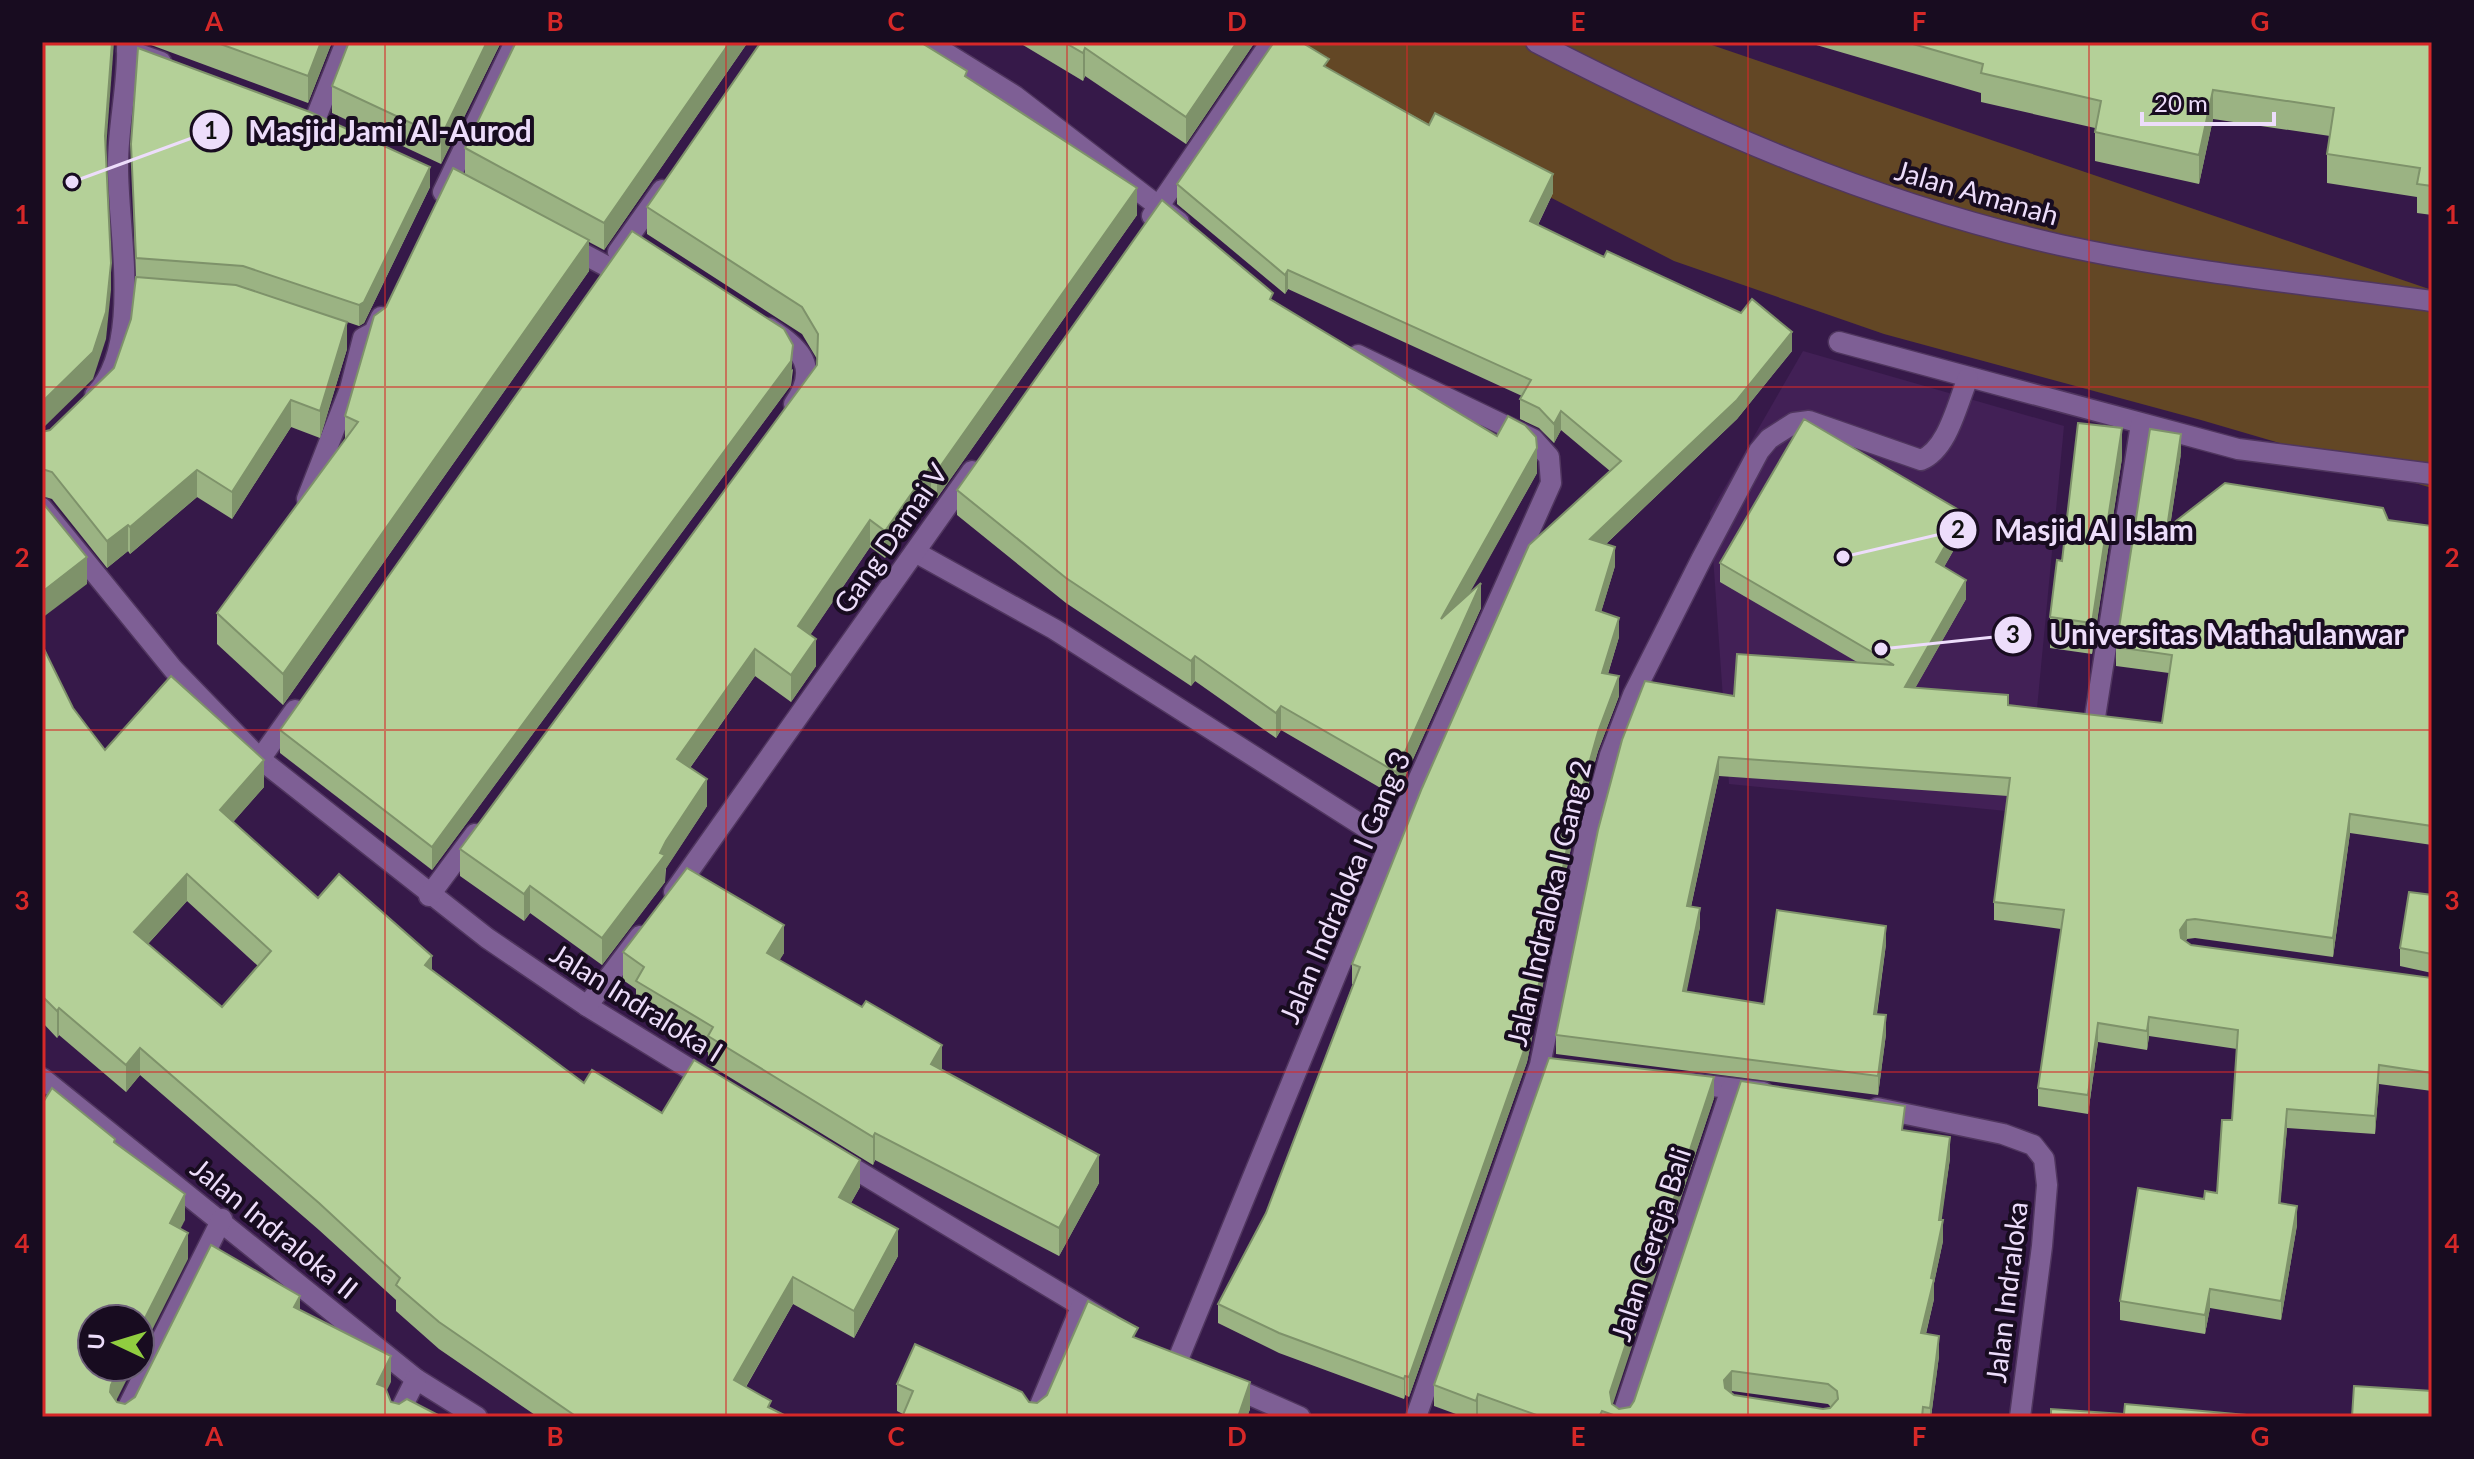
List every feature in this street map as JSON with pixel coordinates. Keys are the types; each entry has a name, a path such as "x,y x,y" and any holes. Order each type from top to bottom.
{"street":[{"path":"315,120 346,42"},
{"path":"435,208 515,42"},
{"path":"928,42 1015,96 1194,235"},
{"path":"1142,231 1271,42"},
{"name":"Jalan Amanah","path":"1536,42 1727,136 1811,171 1938,212 2060,245 2155,263 2432,301"},
{"path":"83,406 104,386 132,290 118,164 127,46 185,72"},
{"path":"541,231 603,274 635,242 674,173"},
{"path":"342,334 363,338 374,332 388,304"},
{"path":"756,320 794,344 806,366 804,390 785,415"},
{"path":"296,516 319,473 350,389 363,338"},
{"path":"1839,342 2238,449 2432,474"},
{"name":"Jalan Indraloka I Gang 3","path":"1300,1417 1184,1365 1390,843 1551,483 1549,457 1533,439 1338,345"},
{"name":"Jalan Indraloka I Gang 2","path":"1416,1417 1548,1066 1585,846 1610,755 1633,695 1759,451 1782,429 1809,421 1921,460 1933,455 1940,444 1968,378"},
{"path":"2095,717 2141,424"},
{"name":"Gang Damai V","path":"587,1006 691,869 988,449"},
{"name":"Jalan Indraloka I","path":"42,508 173,669 260,759 429,896 587,1006 734,1096"},
{"path":"915,552 1054,629 1390,843"},
{"path":"260,759 306,694"},
{"path":"429,896 490,814"},
{"path":"1672,1081 1776,1094"},
{"name":"Jalan Indraloka II","path":"44,1084 222,1219 416,1379 477,1417"},
{"name":"Jalan Gereja Bali","path":"1622,1417 1731,1089"},
{"name":"Jalan Indraloka","path":"1851,1103 2018,1140 2033,1145 2044,1159 2047,1173 2042,1246 2020,1417"},
{"path":"814,1145 1122,1331"},
{"path":"123,1417 222,1219"},
{"path":"1035,1417 1081,1307"},
{"path":"397,1417 416,1379"}],"shaded area":[{"path":"1293,42 1703,42 2432,290 2432,488 2201,420 1884,334 1674,261 1280,58"},
{"path":"1803,351 2064,426 2027,813 1729,784 1710,513"}],"building":[{"path":"42,42 112,42 105,136 111,263 106,312 93,352 42,402"},
{"path":"215,42 321,42 308,76"},
{"path":"349,42 487,42 441,137 332,86"},
{"path":"516,42 730,42 604,223 465,148"},
{"path":"761,42 920,42 967,71 965,76 1137,188 937,471 931,466 885,531 870,520 798,626 816,639 791,675 755,649 677,759 707,779 666,841 660,853 665,855 602,938 530,886 524,894 460,849 817,365 818,334 802,307 647,207"},
{"path":"1064,42 1237,42 1186,117 1085,48 1083,53"},
{"path":"1274,42 1301,42 1329,59 1324,66 1429,125 1435,113 1553,174 1530,221 1604,257 1607,251 1741,313 1752,299 1792,332 1737,400 1590,539 1615,547 1596,610 1619,618 1602,673 1619,676 1598,732 1572,824 1527,1042 1409,1377 1405,1376 1404,1379 1279,1333 1218,1304 1266,1213 1360,967 1352,964 1422,788 1529,545 1621,461 1561,411 1554,424 1539,408 1520,399 1531,380 1288,270 1285,275 1177,184"},
{"path":"1906,42 2432,42 2432,186 2417,184 2420,168 2327,154 2334,108 2213,90 2199,155 2095,132 2101,101 1981,73 1983,64"},
{"path":"138,48 310,112 430,167 364,302 359,305 243,266 136,258 131,144"},
{"path":"453,168 589,240 283,674 217,613 358,422 345,416 374,316 386,307"},
{"path":"1162,200 1273,293 1270,299 1497,436 1508,416 1525,425 1536,437 1537,448 1441,619 1481,583 1396,772 1281,706 1276,713 1195,656 1191,661 1066,578 957,490"},
{"path":"632,231 784,329 793,345 791,361 432,847 280,730"},
{"path":"136,277 236,285 347,322 320,411 291,400 232,492 197,470 130,527 128,525 107,541 52,472 42,469 42,432 50,430 114,368 131,319"},
{"path":"1804,419 1964,513 1936,562 1966,580 1905,687 2008,695 2008,705 2162,723 2172,655 2116,647 2150,429 2181,434 2167,528 2225,483 2383,508 2388,520 2432,526 2432,826 2350,814 2333,938 2195,919 2187,920 2180,930 2181,938 2191,945 2432,978 2432,1073 2379,1065 2375,1116 2287,1109 2279,1203 2297,1206 2281,1301 2210,1289 2205,1315 2120,1301 2138,1188 2204,1199 2205,1191 2217,1193 2222,1120 2232,1120 2238,1030 2149,1017 2147,1031 2098,1023 2088,1095 2038,1088 2064,910 1994,902 2010,778 1719,757 1687,906 1700,908 1683,991 1764,1004 1777,910 1886,926 1874,1014 1886,1015 1878,1076 1556,1035 1598,830 1622,740 1645,681 1734,696 1737,654 1894,665 1720,563"},
{"path":"2078,423 2122,428 2092,623 2050,617 2057,560 2062,561"},
{"path":"42,502 87,557 42,592"},
{"path":"42,645 73,708 105,750 171,676 264,760 220,810 318,898 339,874 432,956 425,965 584,1083 592,1070 662,1113 694,1060 860,1160 839,1197 898,1229 854,1311 793,1277 734,1380 771,1401 768,1407 788,1417 577,1417 439,1322 396,1285 400,1278 319,1203 140,1048 126,1065 42,996","holes":["187,874 271,951 222,1007 134,932"]},
{"path":"687,868 784,925 767,953 862,1007 866,1001 942,1045 931,1064 1099,1155 1059,1228 875,1133 873,1137 708,1036 713,1027 636,981 644,967 623,952"},
{"path":"2409,892 2432,895 2432,954 2400,948"},
{"path":"1549,1058 1714,1077 1610,1392 1612,1404 1619,1409 1630,1407 1634,1401 1741,1081 1905,1106 1902,1130 1950,1137 1939,1220 1943,1220 1931,1278 1934,1279 1921,1333 1939,1336 1930,1408 1923,1407 1922,1417 1619,1417 1602,1411 1599,1417 1542,1417 1478,1394 1476,1401 1434,1385","holes":["1732,1371 1828,1384 1837,1391 1838,1399 1830,1408 1823,1409 1734,1395 1725,1388 1724,1380"]},
{"path":"52,1088 115,1139 114,1142 185,1194 170,1223 188,1233 153,1303 76,1303 76,1383 112,1383 110,1392 117,1402 125,1404 135,1397 142,1383 156,1383 156,1355 211,1245 300,1296 294,1307 391,1356 377,1384 385,1387 391,1402 399,1404 407,1399 437,1417 42,1417 42,1104"},
{"path":"1088,1301 1138,1328 1133,1337 1250,1382 1238,1417 902,1417 913,1391 897,1384 915,1344 1022,1392 1029,1402 1037,1403 1047,1395"},
{"path":"2354,1386 2432,1391 2432,1417 2352,1417"},
{"path":"2125,1404 2269,1417 2051,1417 2051,1409 2124,1414"}],"place":[{"name":"Masjid Jami Al-Aurod","path":"72,182"},
{"name":"Masjid Al Islam","path":"1843,557"},
{"name":"Universitas Matha'ulanwar","path":"1881,649"}]}
